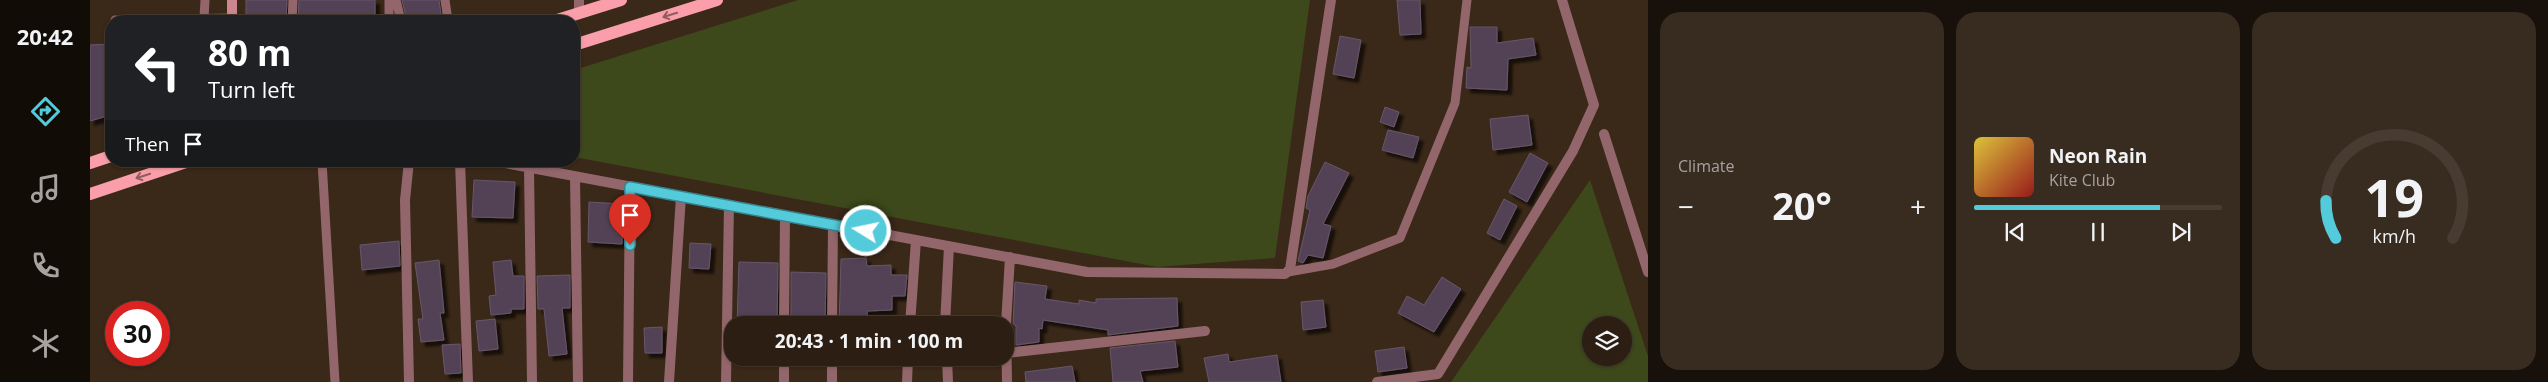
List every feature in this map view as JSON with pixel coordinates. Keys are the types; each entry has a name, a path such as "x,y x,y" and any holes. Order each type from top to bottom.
{"main road":[{"path":"573,15 621,0"},
{"path":"580,43 716,0"},
{"path":"90,163 105,158"},
{"path":"90,194 171,167"}],"street":[{"path":"232,0 232,15"},
{"path":"579,0 579,13"},
{"path":"524,167 1087,272 1288,272 1290,269 1331,0"},
{"path":"1376,382 1438,374 1573,151 1594,105 1562,0"},
{"path":"1604,134 1648,272"},
{"path":"408,167 405,200 409,382"},
{"path":"460,167 468,382"},
{"path":"529,168 532,382"},
{"path":"575,177 578,382"},
{"path":"628,382 630,187"},
{"path":"670,382 681,196"},
{"path":"726,382 729,205"},
{"path":"784,316 785,216"},
{"path":"832,225 832,316"},
{"path":"911,316 916,240"},
{"path":"945,316 950,246"},
{"path":"1008,316 1010,257"},
{"path":"1014,352 1205,331"},
{"path":"784,366 784,382"},
{"path":"832,366 832,382"},
{"path":"907,382 908,366"},
{"path":"947,366 948,382"},
{"path":"1006,366 1007,382"}],"lane":[{"path":"204,15 205,0"},
{"path":"292,15 293,0"},
{"path":"389,0 389,15"},
{"path":"396,0 400,15"},
{"path":"445,0 447,15"},
{"path":"1288,272 1333,264 1400,238 1455,103 1467,0"},
{"path":"322,167 334,382"}],"green space":[{"path":"798,0 1310,0 1275,258 1157,267 580,158 580,68"},
{"path":"1590,180 1648,356 1648,382 1451,382"}],"building":[{"path":"246,0 287,0 286,15 246,15"},
{"path":"299,0 375,0 375,15 298,15"},
{"path":"402,0 439,0 441,15 406,15"},
{"path":"1397,0 1420,0 1421,34 1400,35"},
{"path":"1470,27 1497,27 1497,43 1533,38 1536,55 1508,59 1507,90 1466,88 1467,67 1471,68"},
{"path":"1340,36 1361,40 1354,78 1333,74"},
{"path":"105,44 105,117 90,121 90,45"},
{"path":"1385,107 1399,112 1394,127 1380,122"},
{"path":"1528,115 1532,145 1493,150 1490,119"},
{"path":"1388,130 1419,137 1413,158 1382,150"},
{"path":"1530,153 1548,163 1527,202 1509,192"},
{"path":"1325,162 1349,173 1323,224 1331,226 1323,258 1308,255 1303,263 1298,261 1310,210 1306,208 1308,196"},
{"path":"474,180 515,182 513,218 472,217"},
{"path":"1504,199 1517,206 1500,240 1487,233"},
{"path":"589,202 623,204 622,244 588,242"},
{"path":"399,241 400,266 362,270 360,245"},
{"path":"690,243 711,244 709,269 689,268"},
{"path":"866,258 867,266 891,265 891,275 907,275 905,296 892,296 892,310 867,311 867,316 839,316 841,259"},
{"path":"439,260 444,313 440,313 444,340 421,342 418,319 423,319 415,263"},
{"path":"511,260 513,276 524,276 524,309 511,309 511,313 491,315 489,296 496,295 493,262"},
{"path":"739,262 778,263 777,316 737,316"},
{"path":"791,272 826,273 825,316 791,316"},
{"path":"570,275 570,308 562,308 567,354 549,356 544,309 538,309 537,276"},
{"path":"1442,277 1461,289 1434,332 1398,313 1407,296 1424,305"},
{"path":"1015,282 1047,286 1045,299 1079,304 1079,300 1096,303 1096,299 1177,298 1178,326 1108,335 1108,330 1043,320 1042,329 1039,328 1039,342 1016,345 1016,326 1014,325"},
{"path":"1323,300 1326,327 1303,330 1301,302"},
{"path":"495,319 498,349 479,351 476,321"},
{"path":"662,327 662,353 645,353 644,328"},
{"path":"1175,341 1178,367 1140,371 1143,382 1113,382 1110,348"},
{"path":"460,344 461,373 445,374 442,345"},
{"path":"1404,347 1407,368 1378,372 1375,351"},
{"path":"1228,354 1229,362 1277,355 1281,382 1209,382 1204,358"},
{"path":"1072,366 1075,382 1026,382 1025,372"}],"route":[{"path":"630,245 630,187 866,231"}]}
